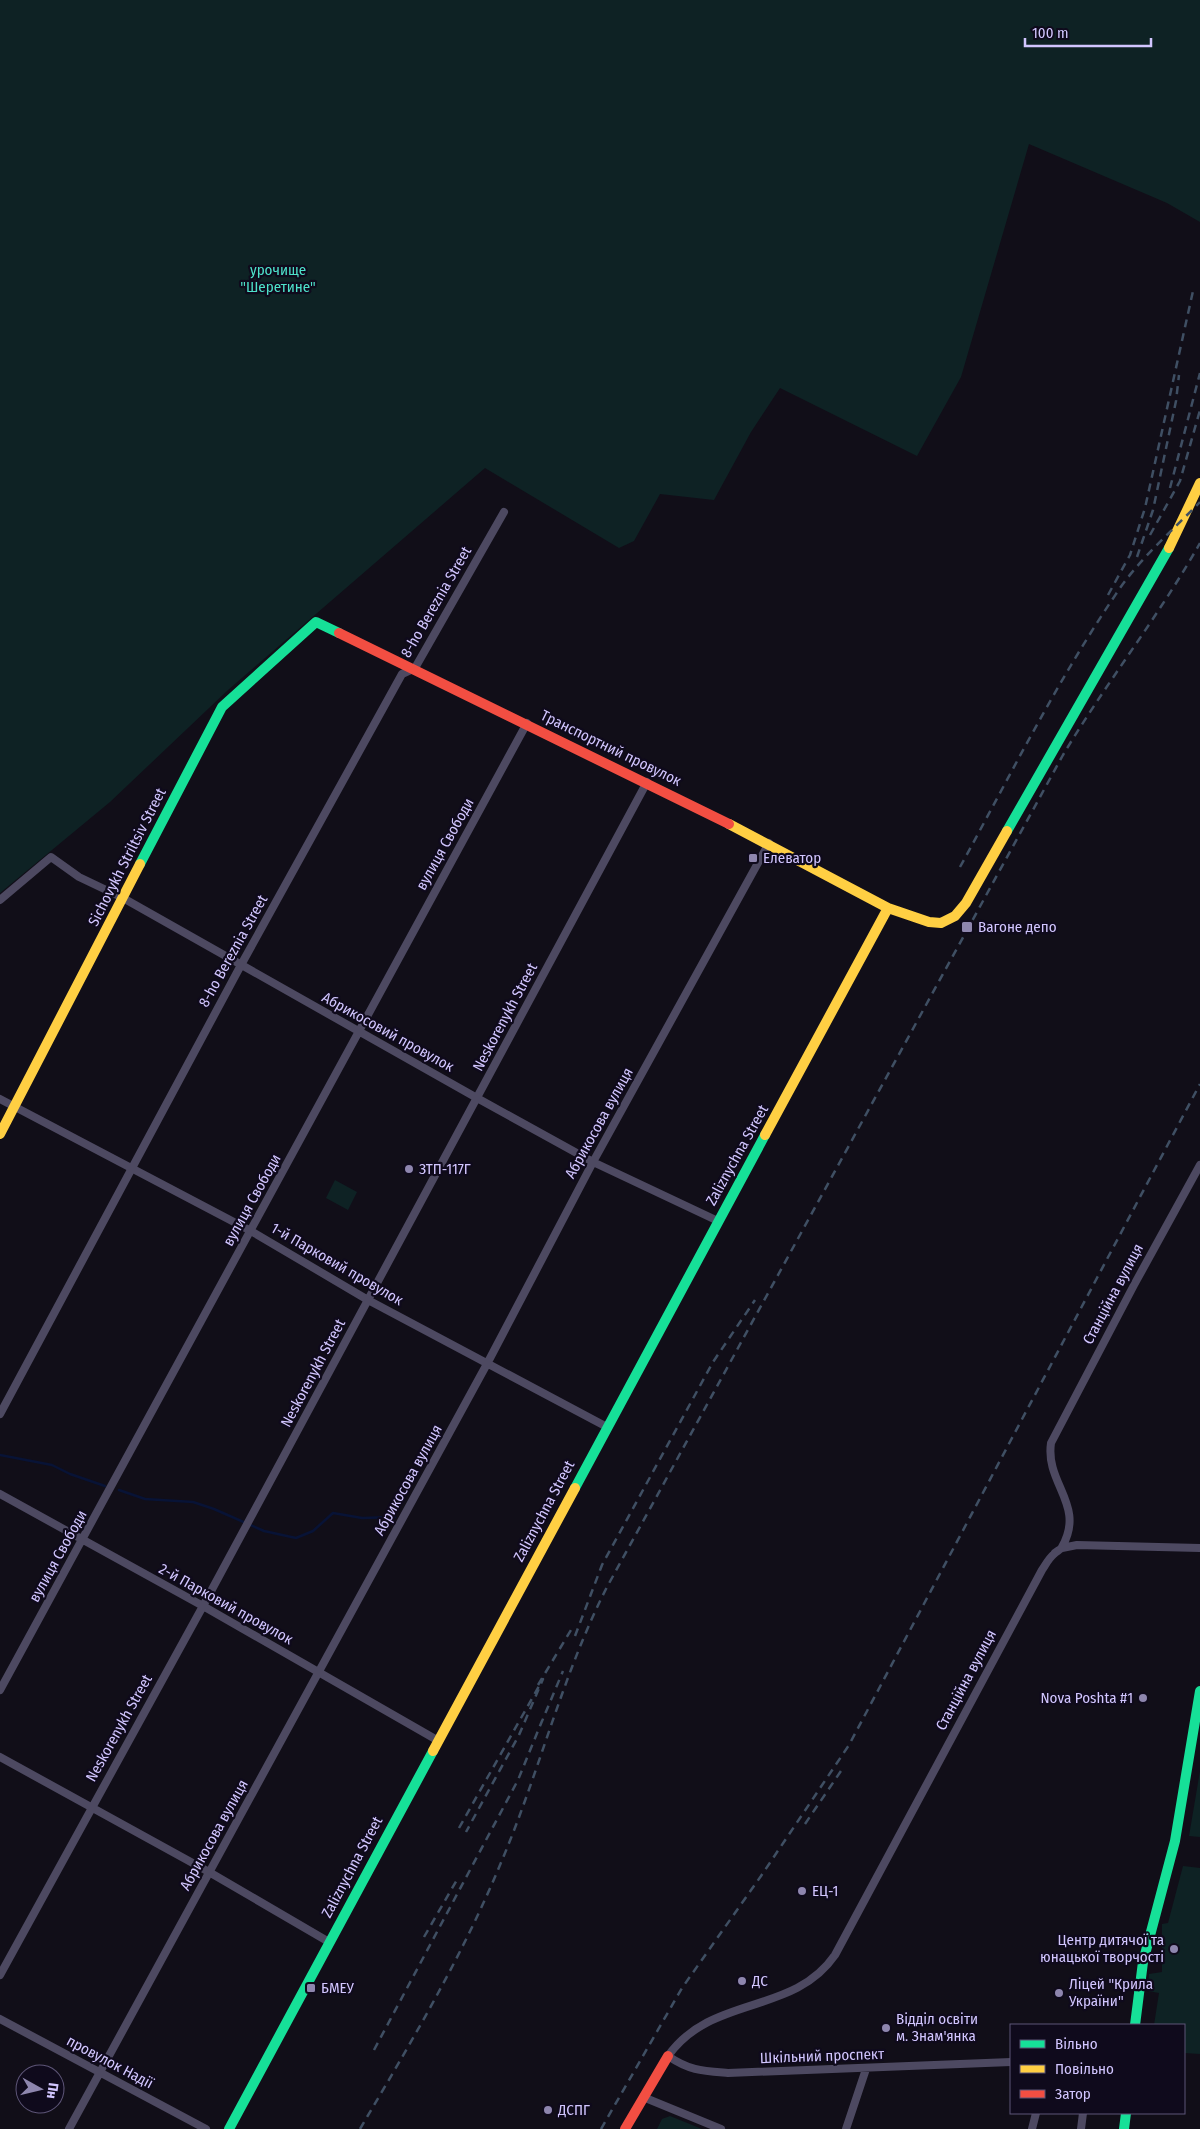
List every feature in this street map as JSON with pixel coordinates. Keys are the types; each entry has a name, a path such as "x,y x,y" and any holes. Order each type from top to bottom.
{"street":[{"name":"Транспортний провулок","path":"316,622 415,668 769,843 888,908 929,922 941,922 961,910 1168,550 1200,483"},
{"name":"8-ho Bereznia Street","path":"0,1414 241,965 402,674 415,668 504,512"},
{"name":"Sichovykh Striltsiv Street","path":"0,1134 222,707 316,622"},
{"name":"вулиця Свободи","path":"0,1690 527,723"},
{"name":"Neskorenykh Street","path":"0,1975 203,1606 647,782"},
{"name":"Абрикосова вулиця","path":"69,2129 769,843"},
{"name":"Абрикосовий провулок","path":"0,900 51,857 79,877 123,898 594,1162 718,1221"},
{"name":"Zaliznychna Street","path":"229,2129 437,1740 888,908"},
{"name":"1-й Парковий провулок","path":"0,1099 251,1231 368,1300 488,1362 607,1427"},
{"name":"Станційна вулиця","path":"625,2129 668,2056 688,2033 716,2017 792,1992 812,1980 829,1965 1042,1570 1052,1555 1062,1548 1071,1523 1070,1514 1052,1468 1049,1455 1051,1443 1200,1165"},
{"name":"2-й Парковий провулок","path":"0,1494 203,1606 437,1740"},
{"path":"1062,1548 1077,1546 1200,1548"},
{"path":"1134,2024 1143,1962 1175,1840 1200,1691"},
{"path":"0,1757 92,1806 328,1942"},
{"name":"провулок Надії","path":"0,2019 206,2129"},
{"name":"Шкільний проспект","path":"668,2056 680,2065 697,2071 728,2073 1010,2062"},
{"path":"846,2129 866,2069"},
{"path":"643,2097 721,2129"},
{"path":"1032,2129 1036,2114"},
{"path":"1081,2129 1083,2114"},
{"path":"1124,2129 1126,2114"}],"green space":[{"name":"урочище \"Шеретине\"","path":"0,0 1200,0 1200,222 1167,203 1029,144 961,377 917,456 780,388 751,432 714,500 660,494 634,541 619,548 485,468 228,690 110,802 0,893"},
{"path":"335,1180 357,1192 348,1210 326,1198"},
{"path":"1200,1771 1200,1837 1189,1836"},
{"path":"1183,1866 1200,1868 1200,2054 1185,2053 1185,2024 1154,2024 1159,1993 1148,1991 1149,1974 1162,1972 1162,1924 1168,1923"},
{"path":"670,2116 702,2129 657,2129 662,2119"}],"waterway":[{"path":"0,1455 52,1465 70,1474 105,1486"},
{"path":"119,1490 145,1499 193,1502 264,1531 296,1538 313,1531 333,1513 362,1518 395,1517"}],"railway":[{"path":"1108,595 1130,555 1145,508 1193,291"},
{"path":"1170,488 1200,373"},
{"path":"1137,557 1153,510 1176,401 1179,375"},
{"path":"1150,535 1180,481 1200,410"},
{"path":"960,867 1054,695 1094,627 1125,581 1145,557 1200,502"},
{"path":"360,2129 452,1967 485,1899 514,1831 577,1655 607,1587 1063,755 1167,597 1200,543"},
{"path":"601,2129 682,1988 761,1876 849,1745 1200,1084"},
{"path":"575,1636 602,1565 713,1362 755,1300"},
{"path":"538,1685 574,1625"},
{"path":"540,1726 563,1671"},
{"path":"459,1828 543,1679 519,1735 466,1832"},
{"path":"374,2050 518,1780 542,1721"},
{"path":"805,1824 843,1768"},
{"path":"424,1937 458,1878"}],"traffic: fast":[{"path":"1007,831 1169,548"},
{"path":"140,864 222,707 316,622 339,633"},
{"path":"575,1488 765,1135"},
{"path":"1135,2024 1143,1962 1175,1841 1200,1691"},
{"path":"229,2129 433,1751"},
{"path":"1124,2129 1126,2114"}],"traffic: slow":[{"path":"1169,548 1200,483"},
{"path":"729,824 888,908 929,922 941,923 955,916 966,903 1007,831"},
{"path":"0,1134 140,864"},
{"path":"765,1135 888,908"},
{"path":"433,1751 575,1488"}],"traffic: jam":[{"path":"339,633 729,824"},
{"path":"625,2129 668,2056"}],"place":[{"name":"Елеватор","path":"753,858"},
{"name":"Вагоне депо","path":"967,927"},
{"name":"ЗТП-117Г","path":"409,1169"},
{"name":"Nova Poshta #1","path":"1143,1698"},
{"name":"ЕЦ-1","path":"802,1891"},
{"name":"Центр дитячої та юнацької творчості","path":"1174,1949"},
{"name":"ДС","path":"742,1981"},
{"name":"БМЕУ","path":"311,1988"},
{"name":"Ліцей \"Крила України\"","path":"1059,1993"},
{"name":"Відділ освіти м. Знам'янка","path":"886,2028"},
{"name":"ДСПГ","path":"548,2110"}]}
